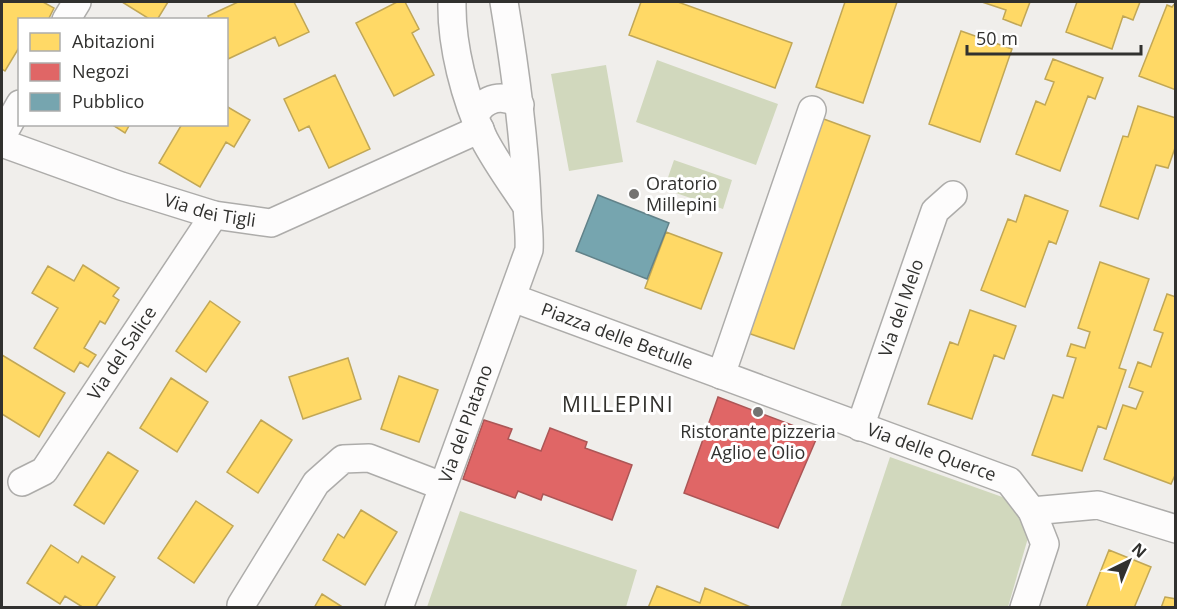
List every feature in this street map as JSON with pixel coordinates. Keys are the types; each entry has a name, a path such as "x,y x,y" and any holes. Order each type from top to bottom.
{"street":[{"path":"67,18 76,2"},
{"path":"452,2 452,28 456,51 482,132 527,206"},
{"path":"504,2 525,141 527,206 531,226 529,250 513,298"},
{"name":"Via dei Tigli","path":"482,132 485,102 494,98 512,99 520,105"},
{"path":"2,136 17,108"},
{"path":"721,375 812,110"},
{"name":"Via dei Tigli","path":"482,132 503,153 514,150 525,141"},
{"name":"Via dei Tigli","path":"2,143 121,186 214,215 271,223 482,132"},
{"name":"Via del Melo","path":"860,427 935,211 953,195"},
{"name":"Via del Salice","path":"22,482 44,471 214,215"},
{"name":"Piazza delle Betulle","path":"513,298 721,375"},
{"name":"Via del Platano","path":"241,605 316,483 343,459 369,458 442,486 513,298"},
{"name":"Via delle Querce","path":"721,375 1009,481 1032,511 1045,544 1024,608"},
{"path":"399,608 442,486"},
{"path":"1032,511 1098,505 1176,529"}],"green space":[{"path":"657,60 778,104 756,165 636,122"},
{"path":"606,65 623,162 569,171 551,74"},
{"path":"674,160 732,180 723,209 664,189"},
{"path":"890,457 1008,499 1030,531 1008,607 840,608"},
{"path":"460,511 637,570 626,607 427,607"}],"building: Abitazioni":[{"path":"2,2 43,2 54,8 49,18 18,18 18,49 5,71 2,69"},
{"path":"122,2 168,2 158,18 148,18"},
{"path":"238,2 294,2 309,32 279,46 275,37 228,59 228,18 208,18 208,16"},
{"path":"397,2 405,2 419,29 412,33 434,75 394,96 356,23"},
{"path":"641,2 678,2 792,43 775,88 629,35"},
{"path":"845,2 897,2 863,103 816,87"},
{"path":"982,2 1030,2 1021,26 1003,19 1006,10"},
{"path":"1077,2 1140,2 1133,20 1123,16 1112,49 1066,32"},
{"path":"1176,2 1176,90 1139,76 1167,5 1172,7"},
{"path":"961,31 1012,49 980,142 929,124"},
{"path":"1053,59 1103,78 1095,99 1088,96 1060,171 1016,154 1036,101 1045,105 1054,82 1045,79"},
{"path":"335,75 370,149 329,168 309,126 299,131 284,99"},
{"path":"1138,106 1176,118 1176,145 1168,168 1156,165 1138,219 1100,206 1123,136 1128,137"},
{"path":"228,107 250,120 234,147 226,142 200,187 159,163 181,126 228,126"},
{"path":"821,118 870,136 794,349 745,332"},
{"path":"114,126 129,126 125,133"},
{"path":"1025,195 1068,211 1056,244 1049,241 1025,307 981,290 1008,219 1016,222"},
{"path":"666,232 722,253 701,309 645,288"},
{"path":"1100,262 1149,279 1119,368 1126,370 1106,429 1098,426 1082,471 1032,455 1053,395 1063,398 1076,358 1067,356 1071,344 1085,348 1090,332 1078,328"},
{"path":"83,265 119,288 113,296 119,300 105,324 100,321 84,348 96,355 88,367 80,362 74,372 34,348 58,308 32,293 48,266 74,281"},
{"path":"1167,294 1176,297 1176,473 1171,484 1104,459 1123,405 1136,409 1143,392 1129,387 1138,362 1151,367 1163,333 1154,330"},
{"path":"210,301 240,322 206,372 176,351"},
{"path":"970,310 1016,326 1004,359 994,355 972,419 928,404 950,342 958,345"},
{"path":"2,355 65,393 39,437 2,414"},
{"path":"348,358 361,399 303,419 289,377"},
{"path":"399,376 438,390 419,442 381,429"},
{"path":"171,378 208,402 177,452 140,428"},
{"path":"261,420 292,440 258,493 227,472"},
{"path":"108,452 138,471 104,524 74,505"},
{"path":"196,501 233,526 194,583 158,558"},
{"path":"361,510 397,532 365,585 323,560 338,534 344,538"},
{"path":"51,545 78,563 82,556 115,577 95,608 84,608 65,596 60,604 27,583"},
{"path":"1109,550 1151,567 1134,608 1086,608"},
{"path":"657,586 700,603 705,588 753,608 648,608"},
{"path":"322,594 344,608 314,608"},
{"path":"1165,597 1176,599 1176,608 1161,608"}],"building: Negozi":[{"path":"718,397 818,435 778,528 684,493"},
{"path":"484,420 512,429 508,439 541,451 550,428 587,442 585,448 632,465 612,520 543,494 541,500 518,491 515,498 463,479"}],"building: Pubblico":[{"path":"598,195 669,223 647,279 576,251"}],"place":[{"name":"Oratorio Millepini","path":"634,194"},
{"name":"Ristorante pizzeria Aglio e Olio","path":"758,412"}],"district":[{"name":"MILLEPINI","path":"618,405"}]}
